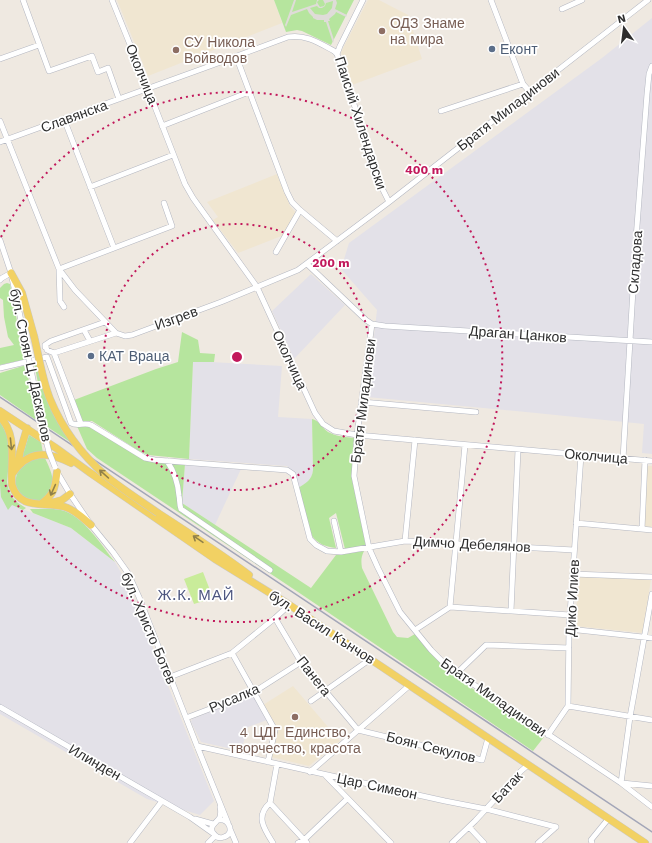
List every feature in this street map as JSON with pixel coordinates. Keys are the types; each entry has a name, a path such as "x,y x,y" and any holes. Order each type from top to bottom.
{"main road":[{"path":"11,273 22,293 50,399 70,435 86,456 125,490 230,561 287,603"},
{"name":"бул. Васил Кънчов","path":"0,411 27,428 216,559 287,603 645,843"},
{"path":"0,417 3,420 12,441 12,485 18,497 30,503 68,508 91,525"},
{"path":"18,466 20,452 27,428"},
{"path":"12,474 24,460 31,457 44,455 59,457 89,472"},
{"path":"41,504 54,492 56,469"},
{"path":"41,504 55,503 70,494"}],"street":[{"path":"23,0 48,71 92,56 98,72 108,68 119,99"},
{"name":"Околчица","path":"112,0 185,184 193,198 257,288 315,413 323,424 334,431 357,435 652,461"},
{"name":"Паисий Хилендарски","path":"363,0 337,54 383,190 389,202"},
{"path":"491,0 523,84 530,92"},
{"path":"562,9 582,0"},
{"name":"Братя Миладинови","path":"648,0 307,264 372,324 357,435 354,476 370,548 378,568 400,612 431,650 449,668 621,783 652,807"},
{"name":"Славянска","path":"0,142 288,37 306,37 337,54"},
{"path":"0,59 39,45"},
{"path":"236,56 292,202 337,241"},
{"name":"Складова","path":"622,459 646,94 649,74 652,66"},
{"path":"441,112 523,84"},
{"path":"162,126 249,92"},
{"path":"64,119 114,248"},
{"path":"0,121 59,269 75,290 116,333"},
{"path":"90,187 173,155"},
{"path":"59,269 172,226 164,203"},
{"path":"276,252 300,210"},
{"name":"бул. Стоян Ц. Даскалов","path":"0,240 11,273 43,429 49,452 56,469"},
{"name":"Изгрев","path":"54,353 116,333 125,336 132,335 257,288 298,270 307,264"},
{"path":"59,269 60,302 64,307"},
{"path":"0,280 11,273"},
{"path":"45,345 51,341 105,322"},
{"name":"Драган Цанков","path":"372,324 652,342"},
{"path":"84,330 90,341"},
{"path":"45,345 47,350 54,353 81,424"},
{"path":"0,368 47,357 45,345"},
{"name":"Димчо Дебелянов","path":"47,357 70,421 74,425 91,425 145,458 287,470 292,474 310,539 316,546 327,550 341,552 405,541 574,550"},
{"path":"362,402 476,412"},
{"path":"405,541 415,440"},
{"path":"450,607 465,445"},
{"path":"511,611 518,450"},
{"name":"Дико Илиев","path":"568,706 569,629 581,455"},
{"path":"642,529 645,460"},
{"path":"167,461 174,475 181,508 270,570"},
{"name":"бул. Христо Ботев","path":"56,469 70,494 91,525 128,573 139,597 228,823"},
{"path":"334,521 341,552"},
{"path":"576,523 652,530"},
{"path":"573,574 652,577"},
{"path":"621,783 630,717 652,594"},
{"path":"170,677 232,653 286,608 287,603"},
{"path":"415,630 450,607 570,615"},
{"name":"Панега","path":"275,618 301,662 358,730"},
{"path":"569,629 652,638"},
{"path":"457,673 486,645 569,648"},
{"path":"232,653 275,730 268,762"},
{"path":"311,700 371,660"},
{"name":"Русалка","path":"186,718 254,692 301,662"},
{"path":"310,772 410,686"},
{"path":"548,735 568,706 652,720"},
{"name":"Илинден","path":"0,707 190,817 216,836"},
{"name":"Боян Секулов","path":"358,730 482,760 488,738"},
{"name":"Цар Симеон","path":"197,746 437,800 486,809 556,827 538,843"},
{"path":"273,843 265,830 262,822 262,815 264,808 270,803 277,764"},
{"name":"Батак","path":"452,843 528,765"},
{"path":"324,774 391,843"},
{"name":"Братя Миладинови","path":"621,783 652,786"},
{"path":"298,843 305,841 347,799"},
{"path":"130,843 162,801"},
{"name":"бул. Христо Ботев","path":"216,822 221,814 220,803"},
{"path":"270,803 305,841"},
{"name":"Илинден","path":"190,817 216,822"},
{"path":"592,843 591,840 609,818"},
{"path":"222,843 212,829 216,822 225,820 228,823 236,843"},
{"path":"469,827 484,843"},
{"path":"216,836 223,838 227,836 230,829"},
{"path":"208,843 216,836"}],"shaded area":[{"name":"СУ Никола Войводов","path":"117,0 274,0 282,23 148,76"},
{"path":"294,0 296,0 292,12 316,4 317,0 319,0 317,2 320,7 324,6 325,4 323,0 336,0 337,3 335,9 347,15 346,17 336,12 329,19 330,21 328,21 334,40 333,43 326,22 324,22 324,20 317,20 313,18 307,9 291,15 286,27 285,25","holes":["333,1 332,8 327,14 323,15 315,14 310,8 317,6 322,8 326,3"]},
{"name":"ОДЗ Знаме на мира","path":"368,0 379,0 408,15 422,59 352,85 341,52"},
{"path":"652,18 652,454 642,453 644,424 367,397 377,310 341,269 349,243 602,58"},
{"path":"277,174 290,206 296,213 284,235 238,253 213,220 218,217 207,202"},
{"path":"311,274 345,305 294,359 272,311"},
{"path":"193,361 282,366 278,417 312,419 313,470 308,482 298,488 294,473 287,466 189,459"},
{"path":"185,464 241,469 215,525 182,503"},
{"path":"645,466 652,466 652,527 641,526"},
{"path":"0,471 12,505 71,528 115,562 127,583 214,801 200,815 147,799 0,714"},
{"path":"579,576 651,579 643,633 575,626"},
{"name":"4 ЦДГ Единство, творчество, красота","path":"293,686 340,741 309,766 271,757 278,729 263,705"},
{"path":"253,695 267,720 248,727 241,751 201,742 191,722 192,719"}],"green space":[{"path":"274,0 354,0 331,45 302,31 297,30 286,32"},
{"path":"7,283 10,284 24,358 23,360 0,365 0,348 14,345 8,337 4,317 3,300 0,298 0,288"},
{"path":"182,332 198,340 200,353 215,354 214,362 193,362 189,459 148,455 139,451 92,421 82,421 74,400 178,362"},
{"path":"37,361 73,444 46,426 34,362"},
{"path":"26,365 36,420 0,395 0,373"},
{"path":"312,419 317,421 331,433 354,438 352,479 366,546 345,549 336,513 329,518 336,548 322,545 312,536 298,488 308,481 313,470"},
{"path":"0,421 9,439 7,482 9,491 18,503 26,508 23,510 12,505 8,510 1,497"},
{"path":"77,426 88,426 147,461 185,464 182,503 311,588 336,555 364,551 362,555 362,568 393,632 397,637 408,638 415,634 447,670 457,678 544,737 533,751 97,458 87,449"},
{"path":"29,435 41,442 43,453 22,458"},
{"path":"37,458 45,458 53,482 50,491 40,501 34,501 25,499 20,495 16,488 16,476 27,462"},
{"path":"30,509 57,509 69,513 84,524 115,562 71,528 33,513"},
{"path":"203,572 213,598 194,604 184,579"}],"railway":[{"path":"0,397 652,832"}],"place":[{"name":"ОДЗ Знаме на мира","path":"382,31"},
{"name":"Еконт","path":"492,49"},
{"name":"СУ Никола Войводов","path":"176,50"},
{"name":"КАТ Враца","path":"91,356"},
{"name":"4 ЦДГ Единство, творчество, красота","path":"295,717"}],"district":[{"name":"Ж.К. МАЙ","path":"196,595"}]}
